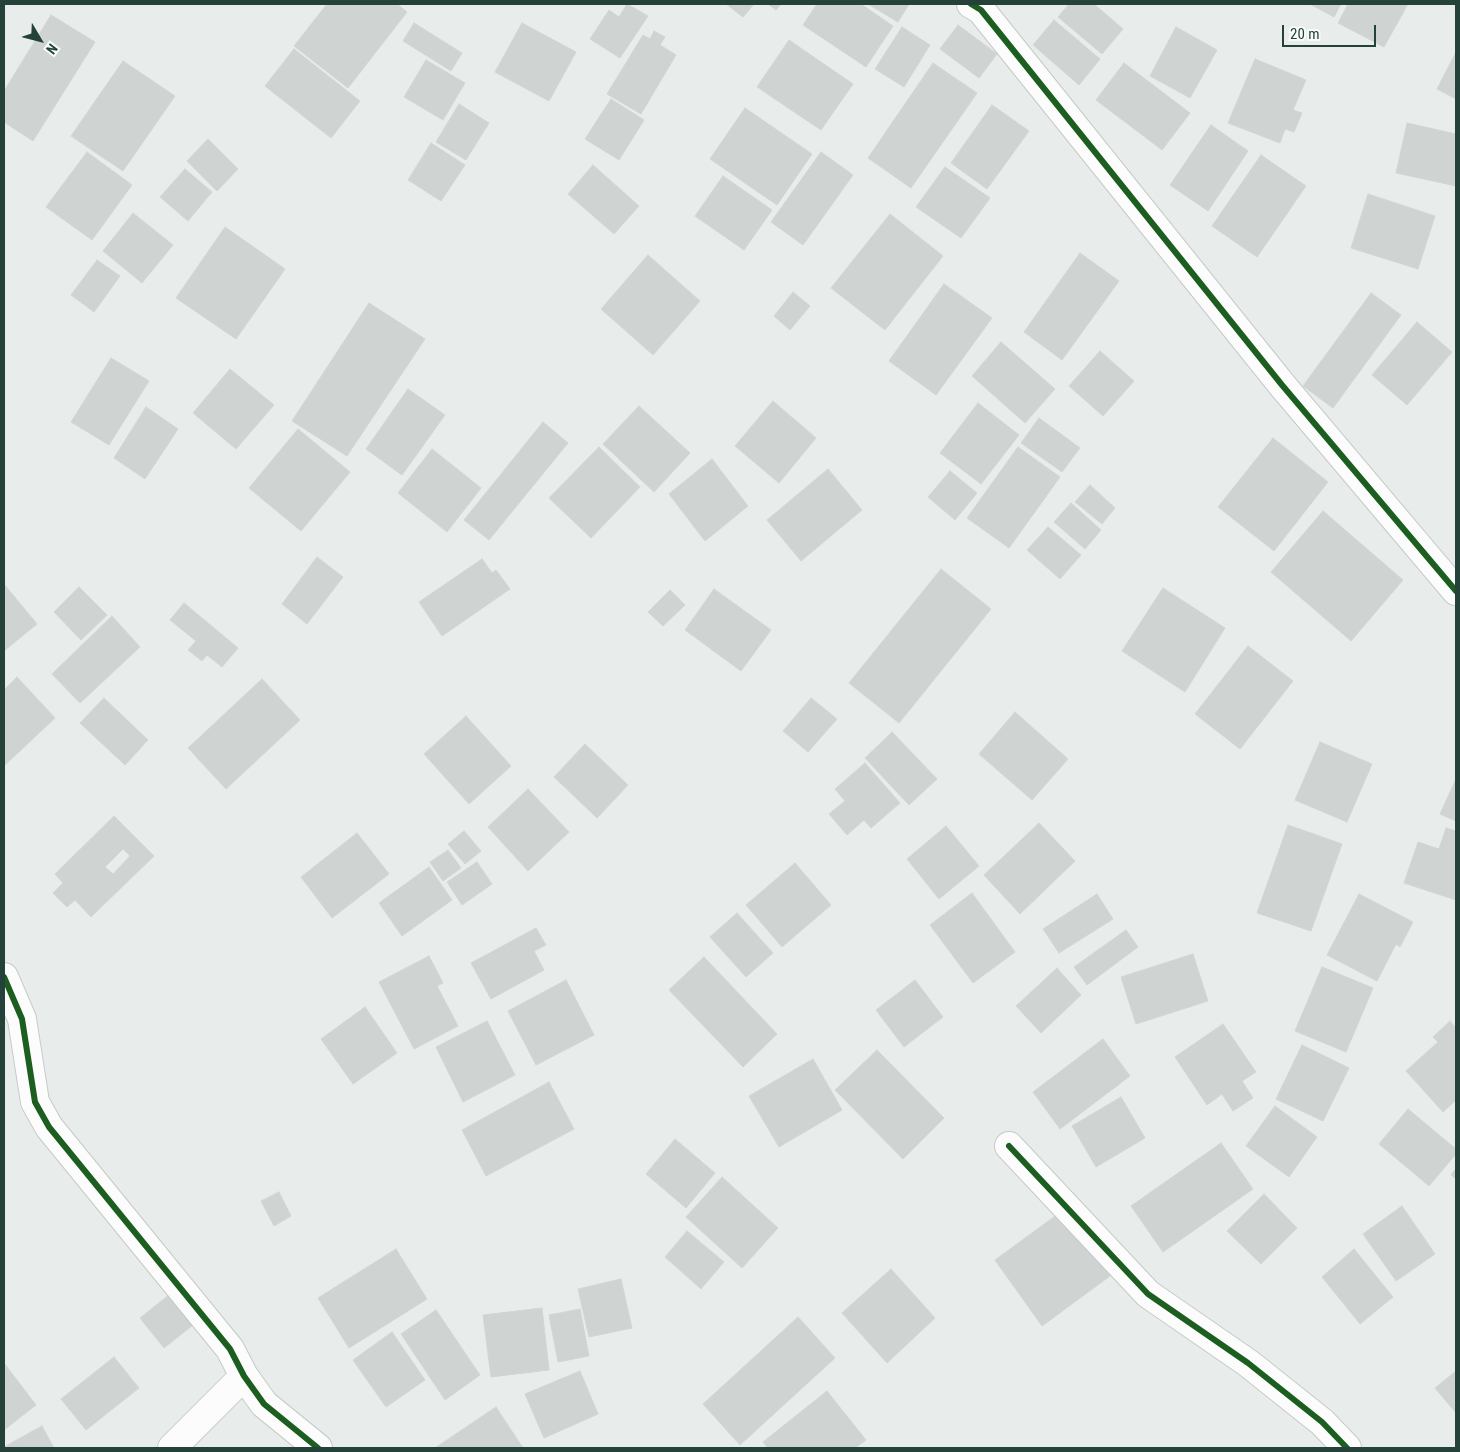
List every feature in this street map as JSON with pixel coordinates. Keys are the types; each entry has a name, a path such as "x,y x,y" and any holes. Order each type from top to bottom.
{"street":[{"path":"982,6 1276,377 1456,591"},
{"path":"4,977 22,1019 35,1102 49,1127 230,1349 244,1376 264,1404 318,1448"},
{"path":"1009,1146 1148,1294 1248,1362 1322,1422 1347,1448"},
{"path":"172,1448 244,1376"}],"building":[{"path":"327,4 397,4 407,12 348,88 294,46"},
{"path":"627,4 648,16 620,58 590,39 609,10 619,17"},
{"path":"726,4 754,4 743,17"},
{"path":"768,4 781,4 776,10"},
{"path":"817,4 861,4 893,26 866,67 803,25"},
{"path":"868,4 909,4 898,22"},
{"path":"1069,4 1094,4 1123,29 1102,54 1058,17"},
{"path":"1310,4 1341,4 1334,17"},
{"path":"1348,4 1408,4 1384,47 1338,23"},
{"path":"51,15 95,42 33,141 4,122 4,91"},
{"path":"1054,20 1100,59 1079,85 1033,45"},
{"path":"414,23 462,53 451,71 403,41"},
{"path":"522,23 576,52 549,101 495,72"},
{"path":"958,25 997,54 979,78 940,49"},
{"path":"902,27 930,45 904,87 875,69"},
{"path":"1176,27 1217,50 1190,98 1150,76"},
{"path":"654,31 665,37 660,45 676,55 641,114 607,94 643,35 650,39"},
{"path":"789,40 853,84 821,130 757,87"},
{"path":"294,49 360,101 331,138 265,86"},
{"path":"1456,52 1456,99 1437,89"},
{"path":"1255,59 1306,80 1293,110 1302,113 1294,132 1285,129 1280,143 1228,123"},
{"path":"426,60 465,83 443,120 404,97"},
{"path":"123,61 175,96 123,171 71,136"},
{"path":"933,63 977,93 911,188 868,158"},
{"path":"1124,63 1190,113 1162,150 1096,100"},
{"path":"611,99 644,120 619,160 585,139"},
{"path":"459,104 489,123 466,160 436,142"},
{"path":"992,105 1029,131 987,189 951,163"},
{"path":"745,108 812,154 777,205 710,159"},
{"path":"1407,123 1456,134 1456,186 1396,173"},
{"path":"1211,125 1248,151 1208,211 1170,185"},
{"path":"208,139 238,169 217,191 187,161"},
{"path":"431,143 465,165 441,201 408,180"},
{"path":"87,152 132,185 92,240 46,207"},
{"path":"821,152 853,175 803,245 771,222"},
{"path":"1261,155 1306,186 1257,257 1212,226"},
{"path":"593,165 639,206 614,234 568,194"},
{"path":"945,167 990,198 961,238 916,207"},
{"path":"185,169 212,192 188,221 160,197"},
{"path":"723,176 772,210 744,250 695,216"},
{"path":"1368,194 1435,216 1418,269 1351,248"},
{"path":"133,213 173,245 142,283 103,251"},
{"path":"890,214 943,256 885,330 831,288"},
{"path":"225,227 285,269 236,339 176,298"},
{"path":"1080,253 1119,281 1062,360 1024,332"},
{"path":"648,255 700,301 653,355 601,309"},
{"path":"97,260 120,276 94,312 71,295"},
{"path":"944,284 992,318 936,395 889,361"},
{"path":"793,292 810,306 790,330 774,316"},
{"path":"1371,293 1401,315 1333,408 1303,386"},
{"path":"369,303 425,339 347,456 292,421"},
{"path":"1417,322 1452,352 1407,405 1372,375"},
{"path":"1001,342 1055,389 1025,423 972,376"},
{"path":"1100,351 1134,381 1103,416 1069,386"},
{"path":"111,358 149,381 109,445 71,422"},
{"path":"230,369 274,405 236,449 193,413"},
{"path":"408,389 445,415 402,475 366,449"},
{"path":"773,401 816,438 779,483 735,446"},
{"path":"978,403 1019,435 981,484 940,453"},
{"path":"639,406 690,453 654,492 603,444"},
{"path":"146,407 178,429 145,479 114,458"},
{"path":"1039,418 1080,448 1062,472 1021,443"},
{"path":"543,422 568,443 489,540 464,520"},
{"path":"298,429 350,472 301,531 249,488"},
{"path":"1273,438 1328,482 1274,551 1218,507"},
{"path":"599,447 640,487 591,538 549,498"},
{"path":"1018,447 1060,477 1009,548 967,518"},
{"path":"432,449 481,488 447,532 398,493"},
{"path":"712,459 748,506 705,541 669,494"},
{"path":"828,469 862,510 801,561 767,520"},
{"path":"950,471 977,493 955,520 928,497"},
{"path":"1090,485 1115,508 1102,524 1075,502"},
{"path":"1071,503 1101,530 1085,549 1054,522"},
{"path":"1323,511 1403,580 1351,641 1271,572"},
{"path":"1048,527 1081,555 1060,579 1027,550"},
{"path":"317,557 343,577 307,624 282,604"},
{"path":"482,559 492,573 496,570 510,589 442,636 419,602"},
{"path":"941,569 991,609 899,723 849,683"},
{"path":"4,584 37,624 4,651"},
{"path":"79,587 107,615 81,640 54,612"},
{"path":"1163,588 1225,628 1185,692 1122,651"},
{"path":"714,589 771,630 741,671 685,630"},
{"path":"670,590 685,605 663,626 648,612"},
{"path":"184,603 238,648 222,667 207,655 202,661 188,650 196,641 170,620"},
{"path":"112,616 140,647 80,703 52,674"},
{"path":"1248,646 1293,681 1240,749 1195,714"},
{"path":"17,677 55,718 4,766 4,690"},
{"path":"262,679 300,720 226,789 188,748"},
{"path":"104,698 148,740 125,765 80,723"},
{"path":"811,698 837,719 808,752 783,731"},
{"path":"1015,712 1068,759 1032,800 979,754"},
{"path":"466,716 511,766 469,804 424,754"},
{"path":"892,732 937,779 909,805 865,758"},
{"path":"1320,742 1372,764 1347,822 1295,800"},
{"path":"585,744 628,785 597,818 554,777"},
{"path":"865,763 900,803 871,828 864,820 847,835 829,814 845,801 835,789"},
{"path":"1456,779 1456,821 1440,814"},
{"path":"528,789 569,832 528,871 488,827"},
{"path":"114,816 154,856 91,917 75,900 67,907 53,893 63,883 55,874","holes":["123,849 130,856 113,874 105,867"]},
{"path":"1039,823 1075,861 1020,914 984,875"},
{"path":"1288,825 1342,844 1311,931 1257,913"},
{"path":"946,826 979,866 939,899 907,859"},
{"path":"1446,828 1456,831 1456,900 1404,883 1418,842 1439,849"},
{"path":"464,831 481,851 465,864 448,844"},
{"path":"357,833 389,874 332,918 301,877"},
{"path":"448,850 461,868 443,881 430,862"},
{"path":"477,862 492,884 462,905 447,882"},
{"path":"795,863 831,905 782,947 746,905"},
{"path":"429,867 452,900 402,936 379,903"},
{"path":"972,893 1015,952 973,983 930,925"},
{"path":"1097,894 1113,919 1059,953 1043,929"},
{"path":"1359,894 1413,922 1400,947 1396,944 1377,981 1327,955"},
{"path":"737,913 773,953 746,977 710,937"},
{"path":"536,928 546,945 534,951 544,970 491,999 471,963"},
{"path":"1126,930 1138,947 1087,985 1074,967"},
{"path":"1193,954 1208,1001 1136,1024 1121,977"},
{"path":"429,956 443,983 437,986 458,1026 414,1049 379,982"},
{"path":"704,957 777,1034 743,1067 669,990"},
{"path":"1322,967 1373,988 1346,1052 1295,1031"},
{"path":"1057,968 1081,995 1041,1033 1016,1006"},
{"path":"566,980 594,1035 536,1065 508,1011"},
{"path":"915,980 943,1017 904,1047 876,1010"},
{"path":"365,1007 397,1053 353,1084 321,1039"},
{"path":"487,1021 515,1075 463,1102 436,1047"},
{"path":"1450,1021 1456,1028 1456,1100 1443,1112 1406,1071 1438,1042 1433,1037"},
{"path":"1223,1024 1256,1072 1242,1081 1253,1098 1233,1111 1222,1094 1207,1105 1175,1057"},
{"path":"1103,1039 1130,1076 1060,1129 1033,1092"},
{"path":"1302,1045 1349,1068 1323,1121 1276,1099"},
{"path":"877,1050 944,1118 903,1159 835,1090"},
{"path":"813,1059 842,1110 779,1147 749,1096"},
{"path":"549,1082 574,1129 486,1176 462,1130"},
{"path":"1121,1097 1145,1138 1096,1167 1072,1126"},
{"path":"1275,1106 1317,1137 1289,1177 1246,1146"},
{"path":"1408,1109 1456,1149 1456,1154 1429,1186 1379,1144"},
{"path":"675,1139 715,1173 686,1208 646,1174"},
{"path":"1221,1143 1253,1189 1163,1252 1131,1206"},
{"path":"1456,1168 1456,1179 1451,1175"},
{"path":"722,1177 778,1228 742,1268 686,1217"},
{"path":"279,1192 291,1216 274,1226 261,1201"},
{"path":"1264,1194 1297,1228 1261,1264 1227,1231"},
{"path":"1402,1206 1435,1254 1396,1281 1363,1234"},
{"path":"1062,1211 1110,1276 1042,1326 995,1260"},
{"path":"687,1231 724,1262 701,1289 665,1257"},
{"path":"396,1249 427,1299 349,1348 318,1298"},
{"path":"1354,1249 1393,1297 1360,1324 1322,1277"},
{"path":"891,1269 935,1318 887,1363 842,1313"},
{"path":"621,1279 632,1328 589,1337 578,1289"},
{"path":"169,1295 193,1325 164,1348 140,1318"},
{"path":"542,1308 549,1370 491,1377 483,1315"},
{"path":"580,1309 589,1356 558,1362 549,1315"},
{"path":"436,1310 480,1375 445,1400 401,1334"},
{"path":"798,1317 835,1358 740,1445 703,1404"},
{"path":"392,1332 425,1380 386,1407 353,1360"},
{"path":"114,1357 139,1388 86,1430 61,1399"},
{"path":"4,1363 36,1405 4,1430"},
{"path":"580,1371 598,1414 544,1438 525,1394"},
{"path":"1456,1371 1456,1413 1435,1388"},
{"path":"827,1391 866,1440 855,1448 768,1448 763,1442"},
{"path":"496,1407 523,1448 435,1448"},
{"path":"42,1426 54,1448 4,1448 4,1447"}],"cycle path":[{"path":"971,4 981,10 1282,385 1456,591"},
{"path":"4,977 22,1019 35,1102 49,1127 230,1349 244,1376 264,1404 318,1448"},
{"path":"1009,1146 1148,1294 1248,1363 1322,1422 1347,1448"}]}
